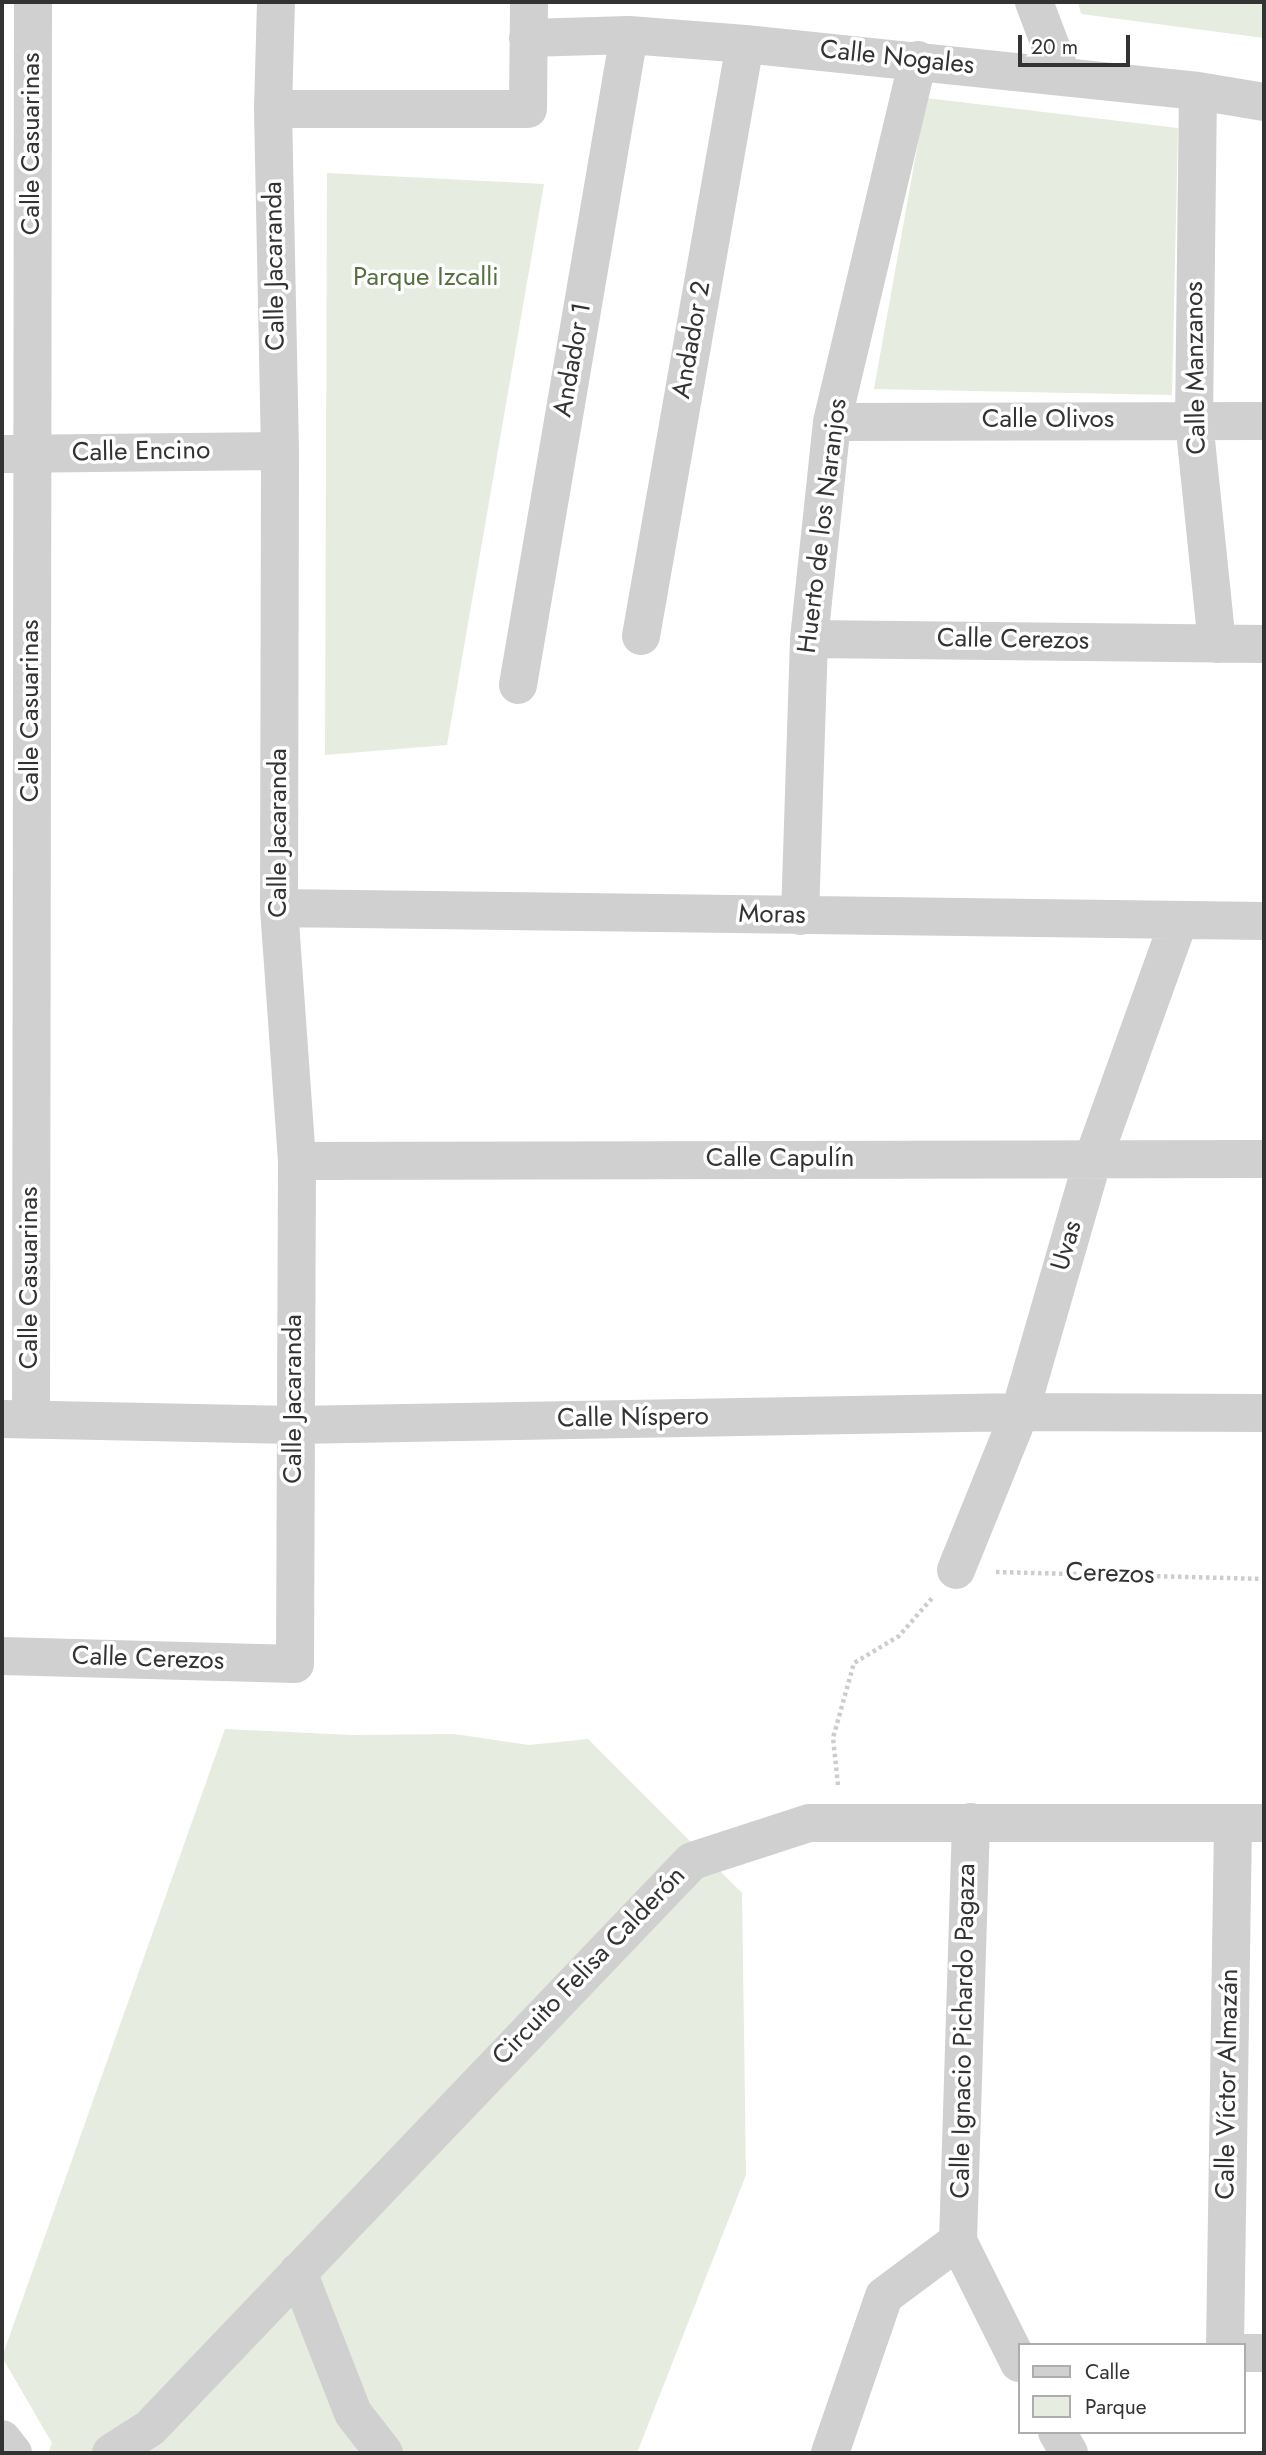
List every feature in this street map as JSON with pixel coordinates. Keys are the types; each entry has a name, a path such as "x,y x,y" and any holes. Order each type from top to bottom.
{"street":[{"name":"Calle Casuarinas","path":"17,1420 17,454 33,2"},
{"name":"Calle Jacaranda","path":"276,2 273,109 280,451 279,908 296,1161 295,1664"},
{"path":"1034,2 1062,76"},
{"path":"273,109 528,109 529,20"},
{"name":"Calle Nogales","path":"529,20 629,35 918,60 1198,91 1264,103"},
{"name":"Andador 1","path":"518,685 629,35"},
{"name":"Andador 2","path":"641,636 745,44"},
{"name":"Huerto de los Naranjos","path":"800,916 809,639 832,422 918,60"},
{"name":"Calle Manzanos","path":"1198,91 1194,421 1217,644"},
{"name":"Calle Olivos","path":"832,422 1264,421"},
{"name":"Calle Encino","path":"17,454 280,451"},
{"name":"Calle Cerezos","path":"809,639 1264,644"},
{"name":"Moras","path":"279,908 1264,921"},
{"name":"Uvas","path":"956,1570 1020,1412 1093,1159 1179,920"},
{"name":"Calle Capulín","path":"296,1161 1264,1159"},
{"name":"Calle Níspero","path":"17,1420 294,1425 1020,1412 1264,1413"},
{"name":"Calle Cerezos","path":"2,1656 295,1664"},
{"name":"Calle Ignacio Pichardo Pagaza","path":"958,2241 971,1822"},
{"name":"Circuito Felisa Calderón","path":"111,2453 150,2428 692,1861 810,1823 1249,1823"},
{"name":"Calle Víctor Almazán","path":"1225,2343 1249,1823"},
{"path":"830,2453 884,2296 958,2241 1018,2361"},
{"path":"298,2272 353,2413 384,2453"},
{"path":"1245,2353 1264,2353"},
{"path":"1058,2434 1069,2453"},
{"path":"2,2439 13,2453"}],"path":[{"name":"Cerezos","path":"956,1570 1264,1579"},
{"path":"842,1822 833,1738 854,1663 898,1636 956,1570"}],"green space":[{"path":"1078,2 1264,2 1264,38 1081,14"},
{"path":"926,98 1178,128 1172,395 874,389"},
{"name":"Parque Izcalli","path":"327,173 544,184 447,745 325,755"},
{"path":"225,1729 352,1735 454,1734 529,1745 588,1739 742,1893 746,2175 637,2453 48,2453 52,2443 2,2357"}]}
